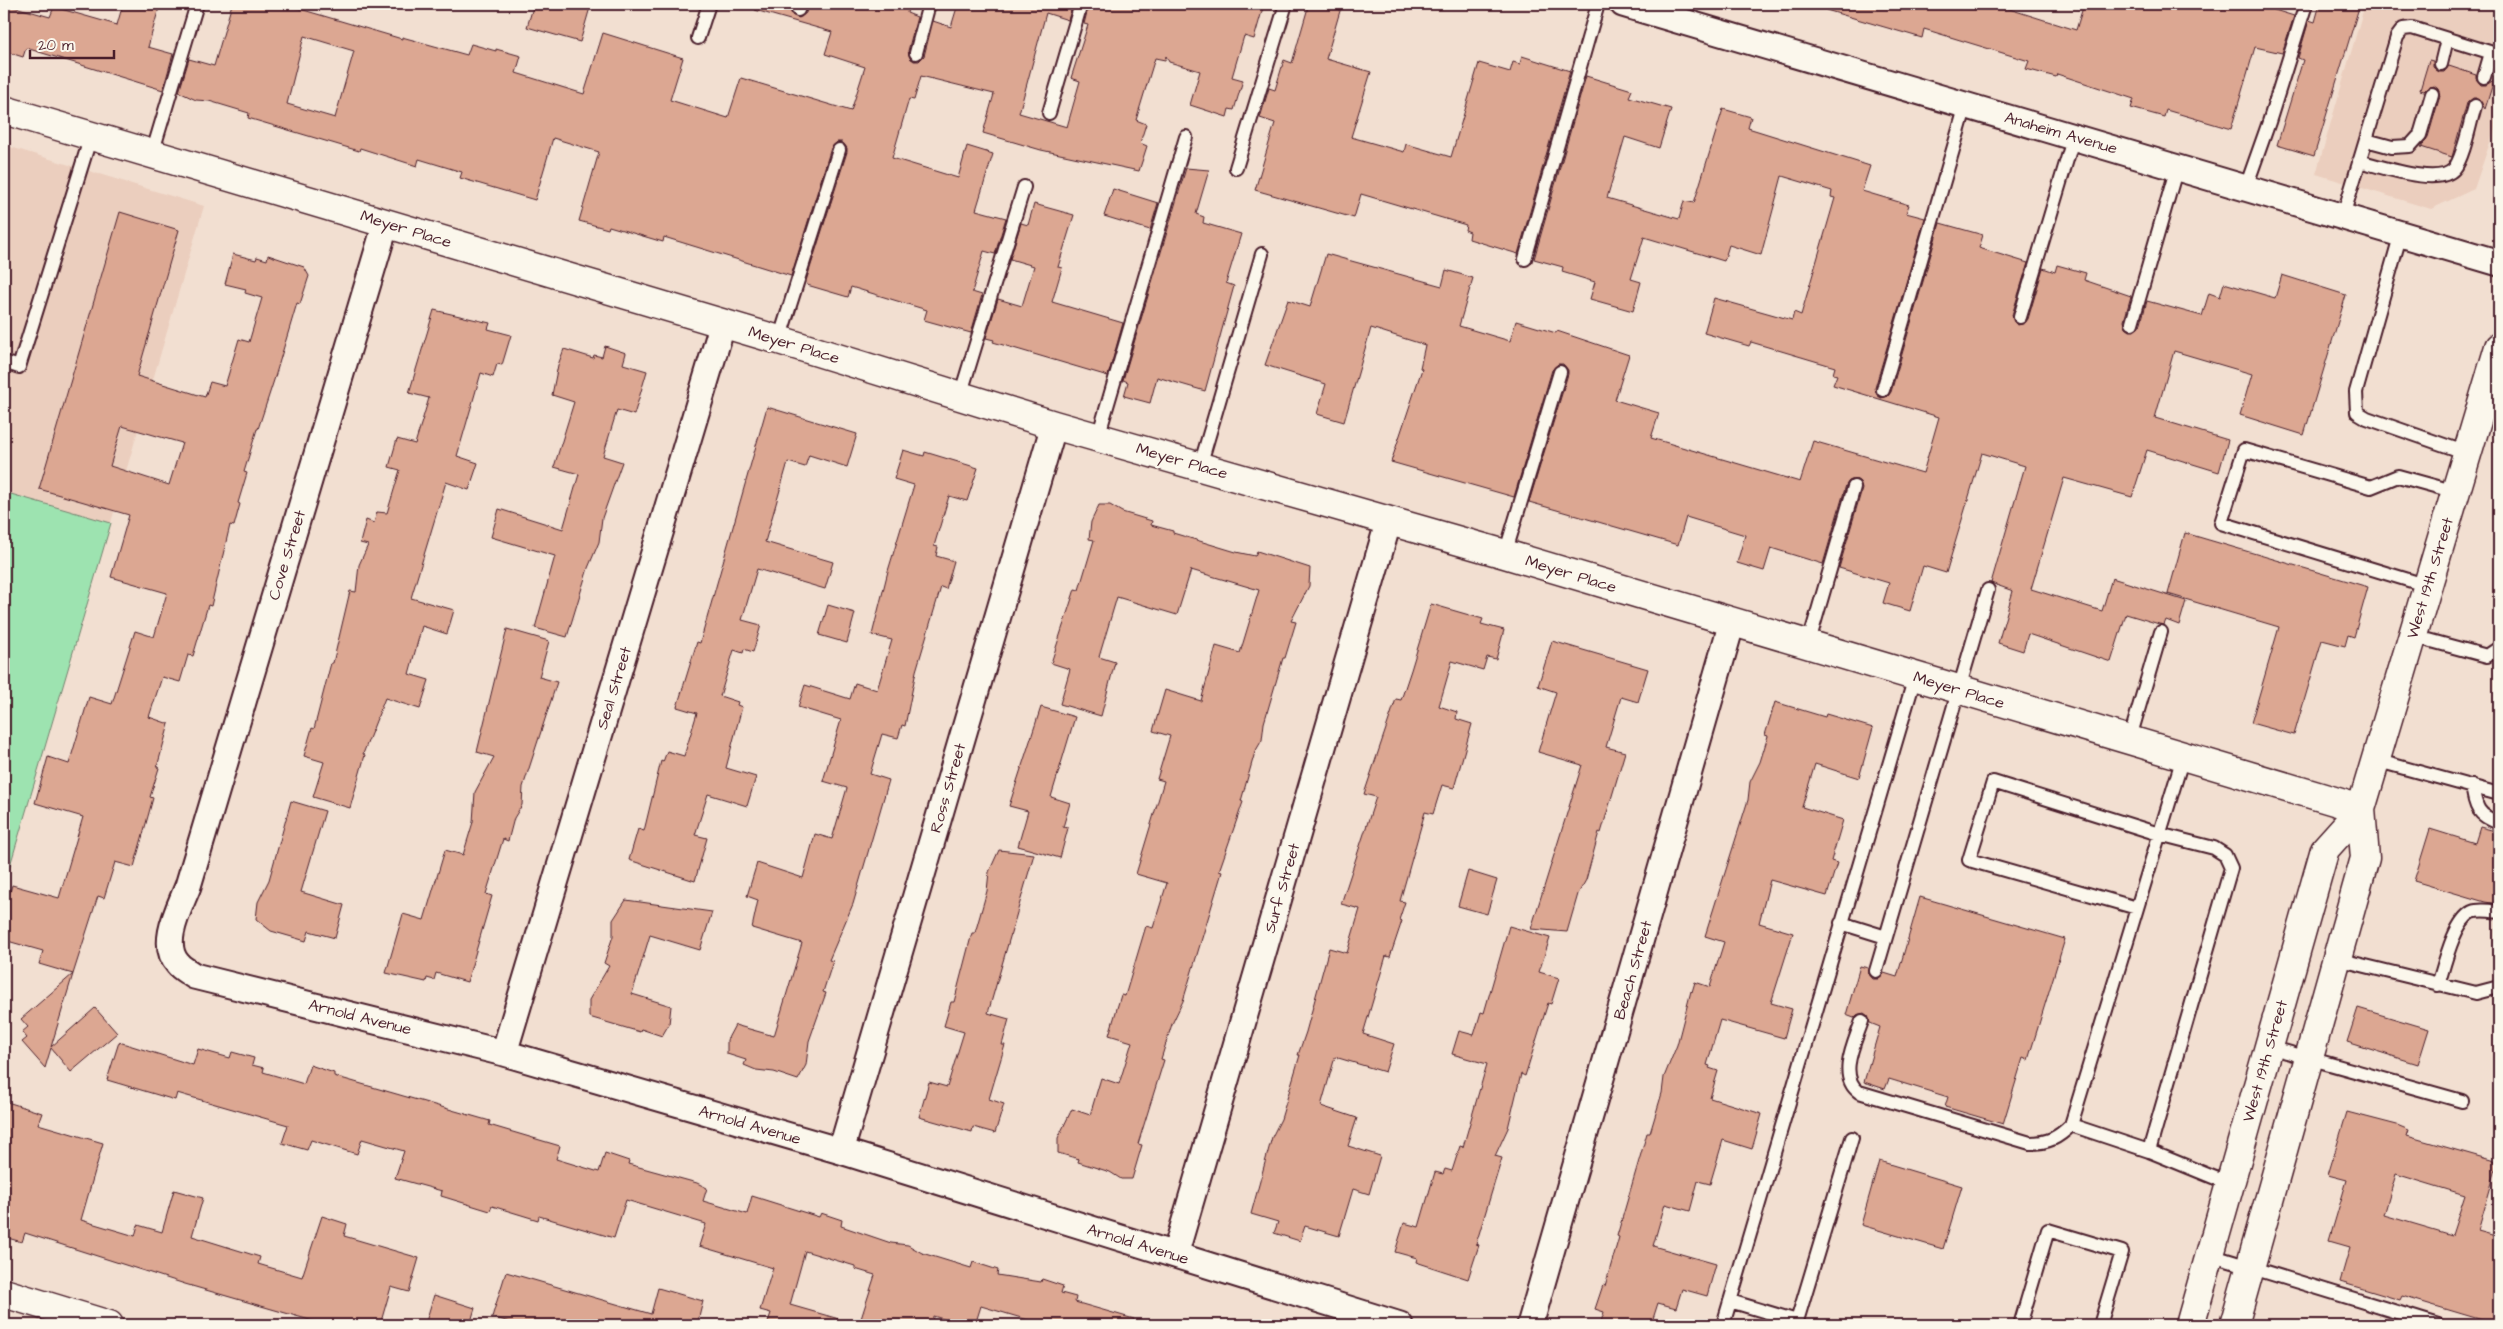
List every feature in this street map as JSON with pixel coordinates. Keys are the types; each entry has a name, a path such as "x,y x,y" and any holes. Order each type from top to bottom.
{"street":[{"name":"Anaheim Avenue","path":"1623,4 2246,187 2499,264"},
{"name":"Meyer Place","path":"4,110 723,323 1054,425 1505,554 2361,809"},
{"name":"Cove Street","path":"188,886 386,223"},
{"name":"Seal Street","path":"504,1053 723,323"},
{"name":"West 19th Street","path":"2234,1325 2365,858 2361,809 2499,346"},
{"name":"Ross Street","path":"841,1151 1054,425"},
{"name":"Surf Street","path":"1175,1255 1389,520"},
{"name":"Beach Street","path":"1531,1322 1732,622"},
{"name":"West 19th Street","path":"2192,1325 2210,1255 2325,849 2361,809"},
{"name":"Arnold Avenue","path":"188,886 176,916 170,949 177,964 194,976 504,1053 841,1151 1400,1325"},
{"path":"4,1293 109,1325"}],"lane":[{"path":"152,154 198,4"},
{"path":"698,38 709,4"},
{"path":"916,53 930,4"},
{"path":"1049,113 1081,4"},
{"path":"1236,168 1286,4"},
{"path":"1524,259 1598,4"},
{"path":"2246,187 2269,122 2306,4"},
{"path":"2343,216 2397,37 2403,30 2412,28 2495,54 2484,77"},
{"path":"2441,64 2447,39"},
{"path":"2366,140 2392,147 2410,146 2420,135 2432,94"},
{"path":"1883,390 1966,105"},
{"path":"2359,161 2424,176 2449,173 2455,168 2475,106"},
{"path":"4,362 19,367 91,136"},
{"path":"2020,317 2074,136"},
{"path":"1098,437 1186,137"},
{"path":"779,340 839,150"},
{"path":"2132,323 2177,167"},
{"path":"960,396 1024,186"},
{"path":"2400,233 2356,392 2357,412 2367,418 2467,453"},
{"path":"1200,466 1262,254"},
{"path":"1505,554 1560,372"},
{"path":"2428,586 2221,523 2244,450 2371,487 2398,476 2456,492"},
{"path":"1808,645 1854,487"},
{"path":"1876,971 1988,590"},
{"path":"2129,740 2161,632"},
{"path":"2413,636 2487,656 2499,648"},
{"path":"1723,1325 1915,677"},
{"path":"1862,1021 1848,1065 1848,1080 1851,1086 1859,1092 2030,1143 2046,1143 2060,1136 2071,1125 2182,756"},
{"path":"2375,760 2499,794"},
{"path":"2137,908 1969,860 1993,782 2159,834 2214,848 2225,855 2231,868 2149,1151"},
{"path":"2472,786 2476,808 2486,818 2499,822"},
{"path":"2438,985 2459,924 2472,912 2489,910 2499,912"},
{"path":"1841,923 1886,937"},
{"path":"2337,958 2438,985 2476,992 2499,987"},
{"path":"2269,1047 2462,1100"},
{"path":"2071,1125 2149,1151 2230,1184"},
{"path":"1730,1301 1797,1321 1852,1138"},
{"path":"2020,1325 2048,1230 2122,1252 2100,1325"},
{"path":"2210,1255 2439,1325"}],"shaded area":[{"path":"2365,4 2499,4 2499,116 2474,189 2431,209 2316,174"},
{"path":"4,145 204,206 4,886"}],"green space":[{"path":"4,492 111,523 4,886"}],"building":[{"path":"123,4 160,4 148,47 173,54 163,90 26,48 23,57 4,51 4,20 8,5 50,17 54,7 117,25"},
{"path":"232,4 283,4 402,39 402,37 467,55 471,44 521,56 516,73 584,94 603,33 683,58 670,100 728,118 741,78 851,111 865,67 825,54 832,32 755,10 756,4 792,4 792,15 799,18 806,13 808,4 894,4 908,8 907,13 917,17 908,51 910,58 914,61 919,61 924,56 933,21 951,27 958,4 1073,4 1068,20 1046,13 1019,113 1067,127 1080,81 1071,78 1088,25 1084,24 1089,4 1198,4 1219,9 1220,4 1264,4 1254,39 1244,36 1232,77 1243,80 1234,110 1229,109 1227,117 1190,105 1200,71 1169,62 1166,56 1165,60 1155,58 1136,120 1146,124 1140,143 1147,146 1139,171 1041,150 983,133 994,94 921,76 914,100 909,99 892,158 958,178 967,146 993,154 976,210 1006,218 995,254 984,251 972,292 982,295 971,333 924,320 927,310 851,287 848,297 807,285 806,281 847,152 847,148 842,142 837,142 831,148 791,276 664,237 663,242 609,226 608,229 579,221 599,152 553,138 535,200 460,178 462,172 419,159 417,166 360,148 359,151 248,118 249,113 209,101 196,100 179,92 189,59 214,66","holes":["304,36 354,51 335,118 287,104"]},
{"path":"534,4 591,4 580,42 527,27"},
{"path":"1309,4 1342,4 1326,59 1371,72 1351,137 1404,152 1406,144 1451,157 1479,63 1510,72 1513,62 1520,64 1522,56 1570,71 1518,254 1469,239 1470,232 1465,230 1466,225 1361,194 1354,218 1255,190 1275,123 1260,118 1269,88 1275,90 1284,60 1292,63"},
{"path":"1827,4 2004,4 2003,7 2076,30 2084,4 2255,4 2294,16 2282,53 2255,47 2231,129 2166,110 2164,117 2131,108 2134,99 2057,74 2056,77 2026,69 2029,61 1924,29 1922,38 1826,10"},
{"path":"2320,4 2360,4 2314,156 2277,145 2303,60 2298,58 2309,20 2315,22"},
{"path":"2429,60 2433,61 2433,67 2439,72 2444,72 2449,66 2476,75 2476,79 2481,85 2486,85 2494,80 2485,109 2478,98 2473,98 2467,103 2452,157 2421,147 2428,137 2440,96 2438,89 2434,86 2424,91 2420,90"},
{"path":"1586,76 1632,90 1629,97 1671,109 1659,148 1625,137 1607,198 1679,219 1684,201 1694,203 1723,109 1751,117 1748,128 1870,166 1862,191 1909,205 1906,213 1925,218 1875,388 1877,395 1881,398 1888,396 1891,392 1940,223 1983,235 1979,248 2028,263 2012,315 2014,322 2018,325 2025,323 2028,319 2043,268 2055,272 2057,265 2086,273 2084,280 2131,296 2124,321 2126,328 2130,331 2134,331 2140,326 2147,301 2202,316 2209,293 2220,297 2224,283 2275,298 2282,275 2346,295 2304,435 2240,415 2252,374 2174,351 2155,418 2228,440 2219,472 2147,450 2132,497 2064,478 2031,589 2102,611 2112,578 2186,601 2179,625 2166,620 2164,625 2159,624 2126,614 2111,662 2028,634 2023,651 1998,643 2013,591 1991,583 2025,466 1982,453 1946,573 1923,566 1910,611 1883,603 1889,583 1839,568 1862,489 1860,482 1856,479 1849,481 1846,485 1823,564 1771,548 1764,571 1737,563 1745,535 1686,517 1678,545 1529,502 1568,374 1568,370 1563,364 1558,364 1552,370 1514,497 1391,462 1422,369 1420,368 1425,345 1371,328 1344,422 1317,414 1326,384 1265,365 1288,300 1310,307 1326,254 1442,286 1446,270 1473,278 1459,326 1510,341 1516,321 1556,333 1557,331 1629,355 1615,400 1659,413 1651,438 1800,482 1813,441 1923,473 1939,417 1833,385 1837,375 1833,374 1835,367 1751,342 1749,346 1704,333 1714,298 1792,320 1794,312 1801,315 1835,198 1831,197 1832,191 1782,176 1761,255 1729,245 1724,261 1644,237 1631,279 1641,282 1633,311 1590,299 1595,282 1562,272 1563,267 1534,259"},
{"path":"1186,168 1209,170 1196,214 1204,217 1203,223 1241,234 1226,283 1234,286 1205,391 1157,377 1150,403 1124,396 1128,382 1123,380"},
{"path":"1113,189 1158,203 1150,230 1104,216"},
{"path":"1034,204 1074,215 1058,267 1062,268 1052,302 1123,323 1108,376 993,342 994,340 986,338 998,299 1022,306 1034,266 1010,259 1021,223 1028,225"},
{"path":"120,212 179,230 137,376 205,397 210,382 225,386 239,339 249,342 262,298 245,293 246,289 225,284 233,254 256,260 257,257 267,260 268,255 304,267 309,276 300,304 297,303 244,472 247,473 238,503 240,504 234,526 230,525 211,606 208,605 193,656 188,655 180,682 162,677 149,717 169,724 150,797 153,798 134,867 115,862 104,898 98,896 73,974 39,964 43,951 4,940 4,912 12,885 59,898 83,817 35,803 48,757 69,764 89,697 112,704 135,631 154,637 167,593 111,577 129,515 39,489","holes":["122,426 182,443 169,485 110,466"]},
{"path":"434,310 490,323 488,329 511,335 502,365 497,364 493,377 481,373 457,456 478,463 469,490 446,482 411,598 454,610 447,634 422,626 409,674 429,680 420,709 385,698 363,754 365,755 350,808 313,797 324,762 304,756 312,728 314,729 331,663 333,663 350,591 356,592 359,565 368,545 360,543 366,520 374,523 377,512 387,513 400,470 389,467 397,439 415,444 429,398 409,393"},
{"path":"605,346 626,353 623,364 647,371 634,415 617,410 603,456 622,462 602,518 599,542 588,568 567,637 535,628 555,556 491,537 499,509 563,529 579,474 554,467 574,402 552,395 558,365 564,349 593,358 594,355 602,357"},
{"path":"767,407 857,434 847,467 809,455 805,467 788,462 765,542 833,562 825,589 757,569 742,620 761,625 753,652 744,649 743,653 734,650 720,696 738,702 737,705 742,707 726,768 756,777 747,806 708,794 695,835 707,838 695,881 629,860 638,829 644,831 661,761 663,762 667,751 684,756 697,713 677,707 697,642 700,643"},
{"path":"903,450 924,456 925,452 978,468 967,501 949,496 934,546 938,547 936,556 954,561 946,589 941,587 916,671 905,726 902,725 898,738 882,734 870,774 889,780 853,904 829,960 833,961 823,992 826,993 809,1041 806,1065 798,1080 774,1072 756,1070 744,1065 746,1060 727,1054 727,1040 735,1025 774,1036 802,943 752,928 758,900 747,896 757,863 803,878 815,834 832,839 847,788 823,781 841,720 798,707 805,685 850,699 855,683 877,690 892,640 872,635 888,571 914,485 894,479"},
{"path":"1099,505 1110,505 1122,512 1152,521 1151,525 1236,552 1255,556 1257,551 1310,568 1309,586 1291,621 1296,622 1285,658 1283,658 1264,723 1262,740 1255,752 1241,801 1243,802 1219,871 1222,872 1183,1001 1172,1024 1161,1059 1164,1060 1138,1144 1142,1145 1132,1179 1121,1179 1110,1172 1078,1162 1079,1159 1058,1153 1058,1138 1072,1109 1090,1115 1101,1078 1119,1084 1132,1042 1109,1035 1121,995 1125,996 1146,926 1153,928 1167,883 1136,874 1164,781 1157,779 1170,736 1153,731 1165,690 1201,701 1216,646 1240,653 1259,590 1191,570 1177,615 1117,597 1099,657 1115,662 1101,716 1060,704 1070,669 1051,663 1075,589 1079,590 1094,540 1089,539 1091,522"},
{"path":"2185,533 2368,587 2354,637 2348,635 2345,646 2322,640 2294,735 2251,723 2279,627 2168,594"},
{"path":"1431,604 1483,619 1481,624 1504,630 1496,659 1487,657 1483,670 1452,661 1439,706 1457,712 1456,719 1472,724 1454,788 1442,785 1433,814 1425,812 1400,901 1405,902 1399,920 1402,921 1390,957 1386,956 1363,1034 1394,1044 1385,1072 1335,1057 1321,1106 1357,1118 1348,1146 1380,1156 1369,1194 1353,1189 1339,1236 1305,1226 1300,1241 1274,1233 1278,1222 1251,1214 1272,1137 1281,1119 1300,1055 1298,1055 1329,948 1347,953 1360,909 1341,904 1376,797 1364,794 1396,699 1401,700"},
{"path":"828,605 855,613 847,643 819,635"},
{"path":"507,629 549,641 539,677 557,682 523,787 522,805 514,818 508,841 503,839 486,894 492,896 467,982 436,973 434,980 427,978 426,982 386,973 403,914 424,920 445,850 463,855 473,822 475,792 494,757 477,752"},
{"path":"1552,641 1648,669 1638,702 1621,697 1606,747 1625,752 1601,833 1599,832 1586,880 1578,894 1567,932 1531,929 1582,765 1538,752 1556,692 1538,686"},
{"path":"1775,702 1825,717 1826,714 1873,728 1859,778 1815,764 1802,807 1843,820 1831,861 1837,863 1827,896 1770,880 1759,923 1793,933 1771,1003 1792,1009 1784,1038 1720,1020 1707,1065 1710,1066 1709,1068 1718,1071 1710,1098 1762,1114 1752,1149 1723,1140 1710,1184 1698,1181 1690,1211 1665,1204 1653,1246 1716,1264 1707,1296 1682,1289 1676,1308 1658,1303 1651,1325 1600,1325 1604,1312 1595,1309 1603,1285 1605,1286 1619,1237 1617,1236 1647,1133 1650,1133 1662,1093 1664,1077 1677,1045 1691,991 1695,982 1710,987 1724,942 1705,936 1748,800 1750,782 1760,762 1768,736 1765,735"},
{"path":"1041,707 1075,717 1051,797 1070,803 1063,827 1068,828 1060,858 1018,846 1028,811 1009,806"},
{"path":"291,801 325,811 301,892 344,905 335,938 309,931 306,941 271,931 256,919 258,902 269,880"},
{"path":"2480,827 2499,832 2499,904 2485,902 2414,881 2430,829 2475,843"},
{"path":"999,850 1034,854 988,1013 1009,1019 1002,1045 1005,1045 989,1099 1004,1104 995,1133 973,1127 972,1132 919,1117 929,1082 947,1087 964,1032 944,1026 951,1002 954,1002 972,933 975,933 987,891 989,872"},
{"path":"1468,871 1497,880 1487,914 1458,906"},
{"path":"1920,897 2065,939 2028,1060 2023,1058 2003,1124 1945,1107 1948,1097 1889,1079 1885,1089 1864,1082 1880,1027 1870,1023 1868,1016 1864,1013 1854,1018 1846,1015 1860,966 1868,968 1868,973 1873,979 1878,979 1884,973 1897,977"},
{"path":"626,900 712,912 700,950 650,935 632,994 671,1006 669,1024 662,1036 641,1029 640,1032 589,1017 589,1000 609,966 604,963 613,936 613,920"},
{"path":"1509,926 1550,938 1539,972 1559,978 1551,1004 1548,1003 1525,1076 1521,1074 1508,1128 1495,1156 1502,1158 1476,1244 1479,1245 1468,1279 1416,1262 1417,1258 1395,1252 1404,1223 1419,1227 1435,1172 1443,1174 1445,1169 1452,1171 1460,1146 1463,1147 1487,1064 1452,1054 1459,1031 1474,1035 1481,1012 1484,1013"},
{"path":"73,974 51,1047 95,1008 117,1033 71,1072 51,1048 45,1068 22,1042 27,1038 22,1032 28,1027 21,1019"},
{"path":"2358,1008 2429,1029 2418,1064 2347,1042"},
{"path":"119,1042 193,1065 198,1049 230,1058 232,1052 254,1058 252,1065 264,1068 263,1072 304,1084 310,1065 334,1073 334,1076 490,1121 489,1125 560,1146 556,1159 599,1172 605,1153 629,1161 628,1164 697,1183 707,1188 703,1201 747,1214 752,1196 819,1217 821,1213 842,1220 841,1226 891,1243 908,1245 922,1253 971,1268 973,1262 998,1270 997,1275 1041,1282 1042,1279 1063,1286 1061,1293 1076,1297 1075,1302 1134,1319 1133,1325 1045,1325 981,1306 975,1325 964,1325 933,1316 932,1325 859,1325 875,1275 855,1269 855,1266 805,1251 790,1305 839,1319 838,1325 767,1325 771,1313 760,1310 773,1268 699,1246 706,1224 626,1200 614,1238 539,1216 538,1220 492,1206 490,1211 441,1196 442,1191 395,1178 404,1151 362,1139 357,1154 311,1140 307,1150 282,1143 288,1125 177,1093 175,1100 107,1080"},
{"path":"4,1101 42,1113 38,1124 103,1143 81,1220 135,1236 138,1225 162,1232 174,1190 203,1198 192,1236 260,1257 258,1264 302,1277 322,1216 347,1224 344,1236 419,1258 409,1292 391,1287 380,1325 327,1325 185,1284 25,1233 22,1242 4,1237"},
{"path":"2347,1112 2397,1125 2409,1130 2407,1136 2498,1162 2478,1231 2499,1237 2499,1325 2402,1296 2400,1300 2340,1282 2350,1247 2329,1241 2347,1180 2328,1175","holes":["2396,1174 2465,1195 2452,1235 2384,1215"]},
{"path":"1879,1161 1962,1186 1943,1249 1861,1225"},
{"path":"506,1272 651,1314 658,1288 703,1301 697,1325 520,1325 492,1317"},
{"path":"434,1295 475,1308 470,1325 425,1325"}]}
